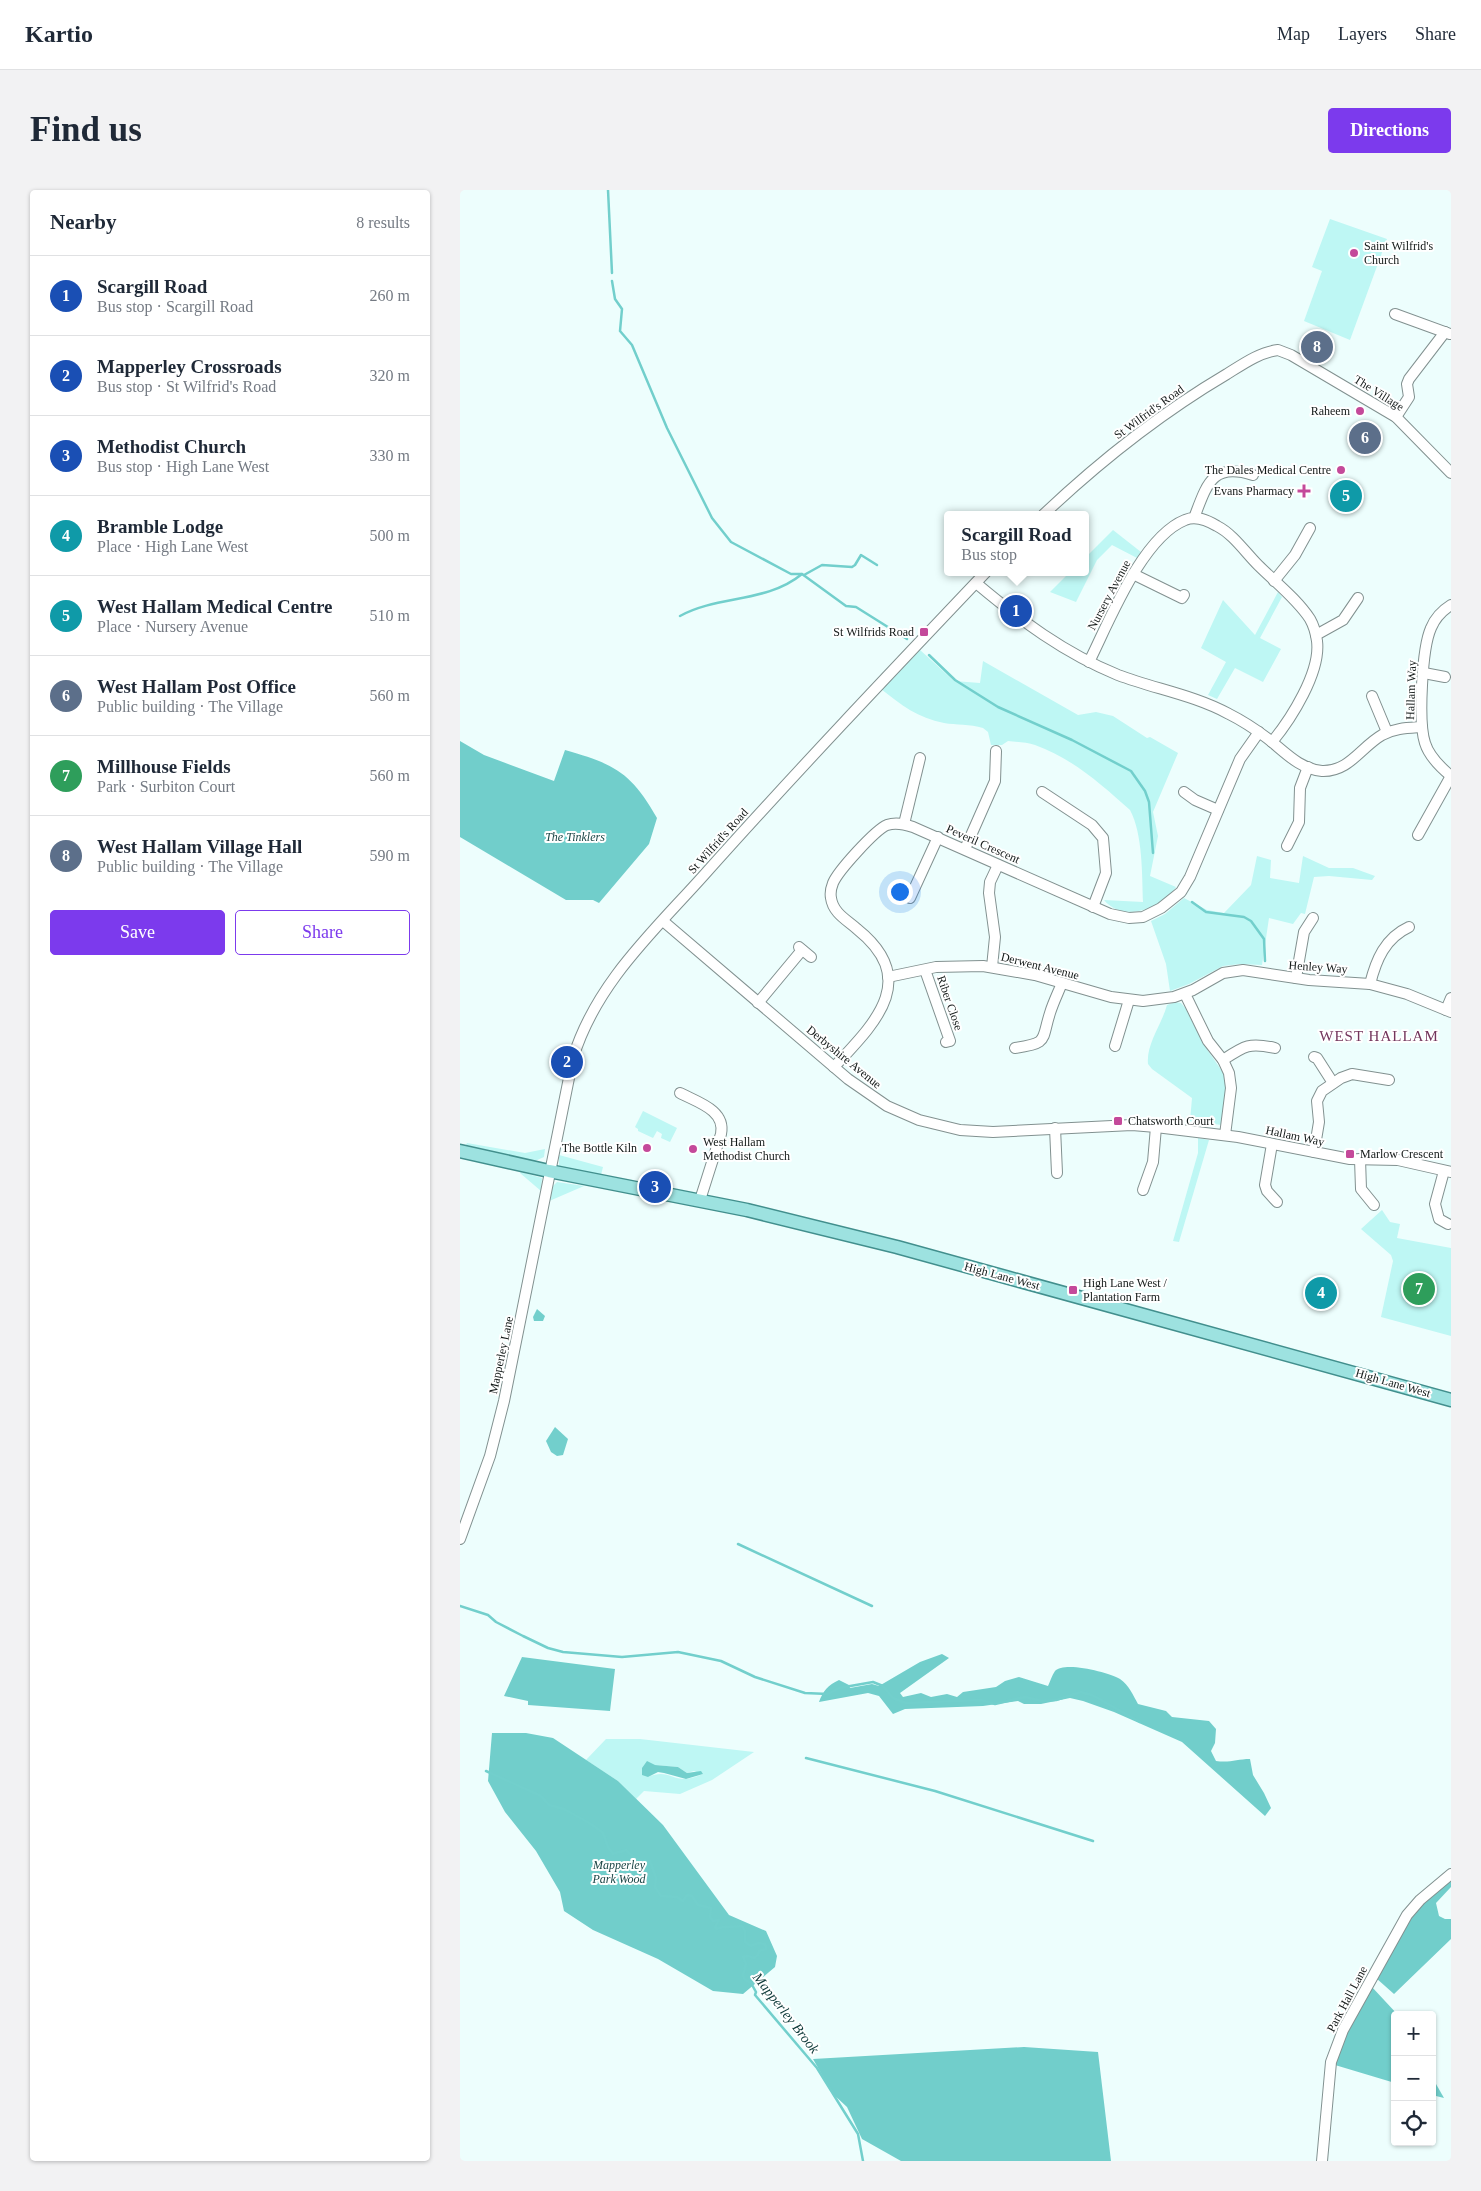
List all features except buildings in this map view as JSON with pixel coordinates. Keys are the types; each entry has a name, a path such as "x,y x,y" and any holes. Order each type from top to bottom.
{"main road":[{"name":"High Lane West","path":"460,1151 549,1171 700,1200 907,1250 1451,1400"}],"street":[{"path":"1396,417 1407,400 1409,393 1407,384 1409,379 1448,333 1401,313"},
{"name":"The Village","path":"1282,350 1396,417 1451,473"},
{"name":"St Wilfrid's Road","path":"1048,511 1126,444 1208,385 1250,360 1268,352 1282,350"},
{"path":"1254,475 1234,470 1218,474 1206,489 1194,518 1221,528 1307,615 1313,625 1316,635 1316,656 1302,698 1292,716 1272,742"},
{"name":"Nursery Avenue","path":"1089,662 1133,574 1144,557 1163,536 1180,522 1194,518"},
{"path":"1274,581 1293,558 1305,532"},
{"path":"1133,574 1182,598 1184,595"},
{"name":"St Wilfrid's Road","path":"549,1171 569,1072 577,1044 588,1019 609,983 728,848 982,576"},
{"path":"976,583 1029,626 1057,645 1089,662 1127,678 1210,705 1243,721 1272,742 1287,756 1308,767 1323,771 1340,768 1387,732 1422,727"},
{"path":"1316,635 1340,623 1354,600"},
{"name":"Hallam Way","path":"1451,604 1431,628 1425,649 1422,727 1424,742 1430,754 1451,776"},
{"path":"1424,672 1445,677"},
{"path":"1372,696 1380,705 1387,732"},
{"name":"Peveril Crescent","path":"904,824 938,837 1093,907 1116,916 1136,918 1153,913 1168,904 1187,883 1240,759 1259,732"},
{"path":"965,850 994,784 991,765 996,750"},
{"path":"834,1068 878,1017 886,997 888,978 885,963 878,948 869,938 838,914 833,906 831,891 836,877 877,831 889,824 904,824 921,757"},
{"path":"1286,846 1298,835 1300,788 1308,767"},
{"path":"1418,834 1428,826 1451,776"},
{"path":"1184,789 1195,800 1218,810"},
{"path":"1042,792 1056,796 1092,825 1103,838 1106,872 1093,907"},
{"path":"915,893 938,837"},
{"path":"992,967 995,937 989,893 990,882 998,865"},
{"name":"Derbyshire Avenue","path":"663,921 834,1068 887,1106 909,1116 937,1126 960,1130 993,1132 1132,1125 1225,1135"},
{"path":"1296,978 1302,938 1308,921"},
{"path":"1370,984 1374,967 1382,950 1403,928"},
{"path":"758,1003 800,948 811,957"},
{"name":"Derwent Avenue","path":"888,978 962,965 992,967 1062,983 1101,995 1129,1000 1155,1000 1185,994"},
{"name":"Riber Close","path":"925,970 950,1041 946,1042"},
{"name":"Henley Way","path":"1185,994 1217,976 1235,970 1296,978 1370,984 1407,994 1449,1011"},
{"path":"1015,1048 1035,1044 1044,1037 1050,1014 1062,983"},
{"path":"1185,994 1211,1046 1223,1060 1229,1073 1231,1088 1225,1135"},
{"path":"1449,1011 1451,998"},
{"path":"1115,1046 1129,1000"},
{"path":"1223,1060 1243,1047 1250,1045 1275,1048"},
{"path":"1314,1058 1317,1058 1333,1083"},
{"path":"1314,1152 1319,1122 1317,1101 1320,1094 1333,1083 1352,1074 1389,1080"},
{"path":"680,1093 700,1108 718,1115 722,1130 700,1200"},
{"path":"1143,1190 1153,1162 1156,1127"},
{"path":"1055,1128 1061,1156 1057,1173"},
{"name":"Hallam Way","path":"1225,1135 1360,1159 1393,1159 1447,1172"},
{"path":"1272,1144 1265,1181 1267,1196 1277,1202"},
{"path":"1360,1159 1361,1189 1374,1205"},
{"name":"Mapperley Lane","path":"460,1539 490,1456 504,1401 549,1171"},
{"path":"1442,1224 1436,1214 1435,1204 1447,1172"},
{"name":"Park Hall Lane","path":"1322,2161 1331,2062 1342,2030 1407,1915 1420,1900 1451,1874"}],"shaded area":[{"path":"1330,219 1387,239 1350,340 1304,321 1322,271 1312,267"},
{"path":"1113,530 1141,552 1137,558 1112,545 1097,560 1089,576 1089,554"},
{"path":"1066,576 1089,576 1076,602 1050,592"},
{"path":"1278,592 1282,597 1260,638 1281,649 1263,682 1235,668 1217,699 1208,695 1226,662 1201,648 1223,600 1255,635"},
{"path":"919,649 954,681 980,683 983,661 1078,715 1096,712 1113,716 1147,738 1150,737 1178,753 1153,812 1158,836 1150,876 1176,887 1169,895 1152,907 1131,912 1121,911 1112,907 1104,900 1143,902 1140,843 1130,810 1086,773 1049,750 1032,744 1008,741 1002,745 991,745 988,732 983,728 944,723 926,718 903,705 881,689"},
{"path":"1257,856 1271,860 1270,878 1299,883 1303,856 1329,868 1353,868 1375,876 1372,880 1329,876 1314,877 1305,914 1301,913 1293,924 1269,918 1262,965 1240,964 1223,966 1189,984 1170,991 1166,964 1151,921 1165,914 1184,898 1207,910 1224,913 1251,885"},
{"path":"1175,1002 1181,1003 1186,1009 1202,1042 1224,1074 1227,1088 1222,1125 1190,1121 1192,1098 1152,1069 1148,1064 1149,1049 1167,1005"},
{"path":"643,1111 677,1128 670,1142 661,1138 662,1134 657,1131 653,1138 638,1131 635,1127"},
{"path":"1198,1138 1209,1140 1179,1242 1173,1241 1198,1153"},
{"path":"467,1143 525,1153 545,1149 544,1157 535,1161 466,1145"},
{"path":"559,1155 603,1167 601,1175 559,1166"},
{"path":"520,1173 542,1178 541,1191"},
{"path":"557,1182 584,1186 547,1202 552,1187"},
{"path":"1382,1210 1390,1222 1400,1224 1397,1238 1451,1248 1451,1336 1381,1317 1393,1261 1391,1255 1361,1229"},
{"path":"537,1309 545,1316 543,1321 534,1321 533,1317"},
{"path":"555,1427 568,1439 563,1455 557,1456 551,1452 546,1441"},
{"path":"606,1739 640,1739 754,1752 712,1780 680,1794 644,1791 636,1799 618,1781 586,1760","holes":["655,1765 678,1767 687,1773 694,1771 703,1774 687,1779 664,1774 648,1777"]},
{"path":"647,1761 655,1765 678,1767 687,1773 701,1771 703,1774 686,1779 658,1772 648,1777 642,1775 642,1768"}],"green space":[{"name":"The Tinklers","path":"460,741 484,755 554,781 565,750 609,766 620,772 639,790 657,818 649,844 599,903 593,900 566,900 460,837"},
{"path":"942,1654 949,1658 900,1693 903,1697 921,1693 931,1697 947,1694 957,1697 963,1692 996,1687 1005,1681 1019,1677 1048,1686 1055,1671 1067,1667 1106,1673 1123,1681 1138,1704 1166,1711 1172,1717 1209,1721 1216,1729 1215,1743 1211,1751 1216,1761 1225,1762 1250,1759 1253,1775 1271,1808 1265,1816 1182,1742 1114,1712 1083,1701 1070,1698 1041,1704 1024,1704 1018,1701 983,1706 905,1709 893,1714 879,1696 868,1693 819,1702 826,1689 839,1680 849,1685 850,1688 872,1684 879,1686 920,1662"},
{"path":"522,1657 615,1669 610,1711 528,1705 528,1701 504,1696"},
{"name":"Mapperley Park Wood","path":"492,1733 526,1733 553,1738 618,1781 663,1825 729,1915 766,1931 777,1956 775,1967 743,1994 713,1991 658,1959 593,1930 564,1911 560,1892 536,1851 505,1812 488,1781"},
{"path":"1451,1880 1451,1887 1436,1903 1439,1916 1451,1919 1451,1939 1394,1994 1376,1978 1408,1917 1423,1901"},
{"path":"1371,1986 1394,2011 1391,2011 1391,2082 1335,2065 1338,2049"},
{"path":"1024,2047 1098,2052 1111,2161 901,2161 862,2139 847,2107 833,2094 813,2059"},
{"path":"1436,2084 1444,2098 1436,2096"}],"waterway":[{"path":"608,190 612,273"},
{"path":"612,281 615,299 622,309 620,331 632,345 667,428 712,518 731,542 791,574 802,574 846,606 856,607 907,639"},
{"path":"804,575 822,565 852,567 861,555 877,565"},
{"path":"680,616 695,609 774,590 802,574"},
{"path":"929,655 955,680 998,707 1072,740 1131,771 1145,791 1149,802 1153,853"},
{"path":"1192,902 1206,912 1244,917 1251,921 1264,939 1265,961"},
{"path":"738,1544 872,1606"},
{"path":"460,1606 488,1615 496,1622 523,1636 548,1648 563,1652 622,1657 678,1652 721,1661 755,1677 805,1693 828,1694 839,1688 873,1682 883,1686 893,1698 906,1703 981,1700 995,1704 1025,1697 1042,1701 1056,1700 1081,1692 1094,1696 1140,1722"},
{"path":"806,1758 935,1791 1093,1841"},
{"name":"Mapperley Brook","path":"486,1771 541,1796 549,1805 564,1809 591,1824 603,1833 608,1847 613,1854 626,1850 637,1860 650,1861 656,1878 655,1887 661,1896 677,1897 683,1901 687,1895 692,1896 698,1905 711,1908 710,1917 713,1921 719,1920 715,1927 717,1929 742,1926 745,1931 745,1942 751,1946 758,1943 765,1944 766,1949 759,1951 758,1955 754,1958 743,1957 746,1964 743,1975 744,1979 751,1983 756,1992 755,1995 817,2068 858,2134 863,2161"}],"place":[{"name":"Saint Wilfrid's Church","path":"1354,253"},
{"name":"West Hallam Village Hall","path":"1317,347"},
{"name":"Raheem","path":"1360,411"},
{"name":"West Hallam Post Office","path":"1365,438"},
{"name":"The Dales Medical Centre","path":"1341,470"},
{"name":"Evans Pharmacy","path":"1304,491"},
{"name":"West Hallam Medical Centre","path":"1346,496"},
{"name":"Scargill Road","path":"1016,611"},
{"name":"St Wilfrids Road","path":"924,632"},
{"name":"Mapperley Crossroads","path":"567,1062"},
{"name":"Chatsworth Court","path":"1118,1121"},
{"name":"The Bottle Kiln","path":"647,1148"},
{"name":"West Hallam Methodist Church","path":"693,1149"},
{"name":"Marlow Crescent","path":"1350,1154"},
{"name":"Methodist Church","path":"655,1187"},
{"name":"Millhouse Fields","path":"1419,1289"},
{"name":"High Lane West / Plantation Farm","path":"1073,1290"},
{"name":"Bramble Lodge","path":"1321,1293"}],"district":[{"name":"WEST HALLAM","path":"1379,1036"}]}
